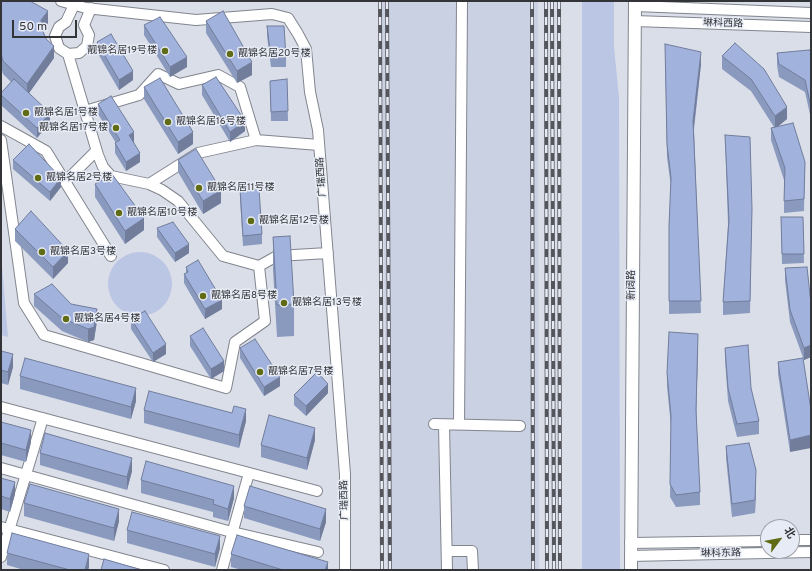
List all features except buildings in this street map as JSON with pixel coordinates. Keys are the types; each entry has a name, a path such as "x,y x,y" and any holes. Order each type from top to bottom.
{"main road":[{"name":"新阔路","path":"631,570 635,4"}],"street":[{"name":"广瑞西路","path":"61,1 91,8 196,20 272,14 288,18 306,49 310,92 318,130 328,253 344,474 345,570"},
{"path":"459,425 462,1"},
{"name":"琳科西路","path":"635,4 811,13"},
{"path":"74,5 66,22 59,27 55,36 59,48 68,54 79,53 87,46 89,35 84,25 91,8"},
{"name":"琳科西路","path":"634,21 811,27"},
{"path":"68,54 96,151 103,167 111,176 149,184 162,190 178,201 223,256 259,266 277,256 328,253"},
{"path":"85,111 139,95 158,74 179,84 218,75 240,87 256,140"},
{"path":"1,126 46,150 111,256"},
{"path":"1,140 24,303 44,335 226,388 235,342 265,321 259,266"},
{"path":"149,184 198,153 256,140 319,146"},
{"path":"65,182 96,151"},
{"path":"1,407 317,490"},
{"path":"1,557 5,528 26,475 43,418"},
{"path":"448,570 439,425 520,426"},
{"path":"1,468 233,532 318,552"},
{"path":"222,570 249,473"},
{"path":"5,528 164,570"},
{"path":"800,540 811,540"},
{"name":"琳科东路","path":"630,543 760,541"},
{"path":"447,552 472,551 473,570"},
{"name":"琳科东路","path":"630,556 811,552"}],"shaded area":[{"path":"382,1 538,1 539,570 387,570"},
{"path":"582,1 614,1 614,47 619,97 620,570 582,570"},
{"path":"134,252 146,252 163,261 170,272 172,284 170,296 163,307 146,316 134,316 122,311 113,302 108,290 108,278 113,266 122,257"},
{"path":"1,253 5,302 8,337 1,335"}],"railway":[{"path":"380,1 382,570"},
{"path":"387,1 390,570"},
{"path":"532,1 533,570"},
{"path":"546,1 547,570"},
{"path":"552,1 554,570"},
{"path":"559,1 560,570"}],"place":[{"name":"靓锦名居19号楼","path":"165,51"},
{"name":"靓锦名居20号楼","path":"230,54"},
{"name":"靓锦名居1号楼","path":"26,113"},
{"name":"靓锦名居16号楼","path":"168,122"},
{"name":"靓锦名居17号楼","path":"116,128"},
{"name":"靓锦名居2号楼","path":"38,178"},
{"name":"靓锦名居11号楼","path":"199,188"},
{"name":"靓锦名居10号楼","path":"119,213"},
{"name":"靓锦名居12号楼","path":"251,221"},
{"name":"靓锦名居3号楼","path":"42,252"},
{"name":"靓锦名居8号楼","path":"203,296"},
{"name":"靓锦名居13号楼","path":"284,303"},
{"name":"靓锦名居4号楼","path":"66,319"},
{"name":"靓锦名居7号楼","path":"260,372"}]}
